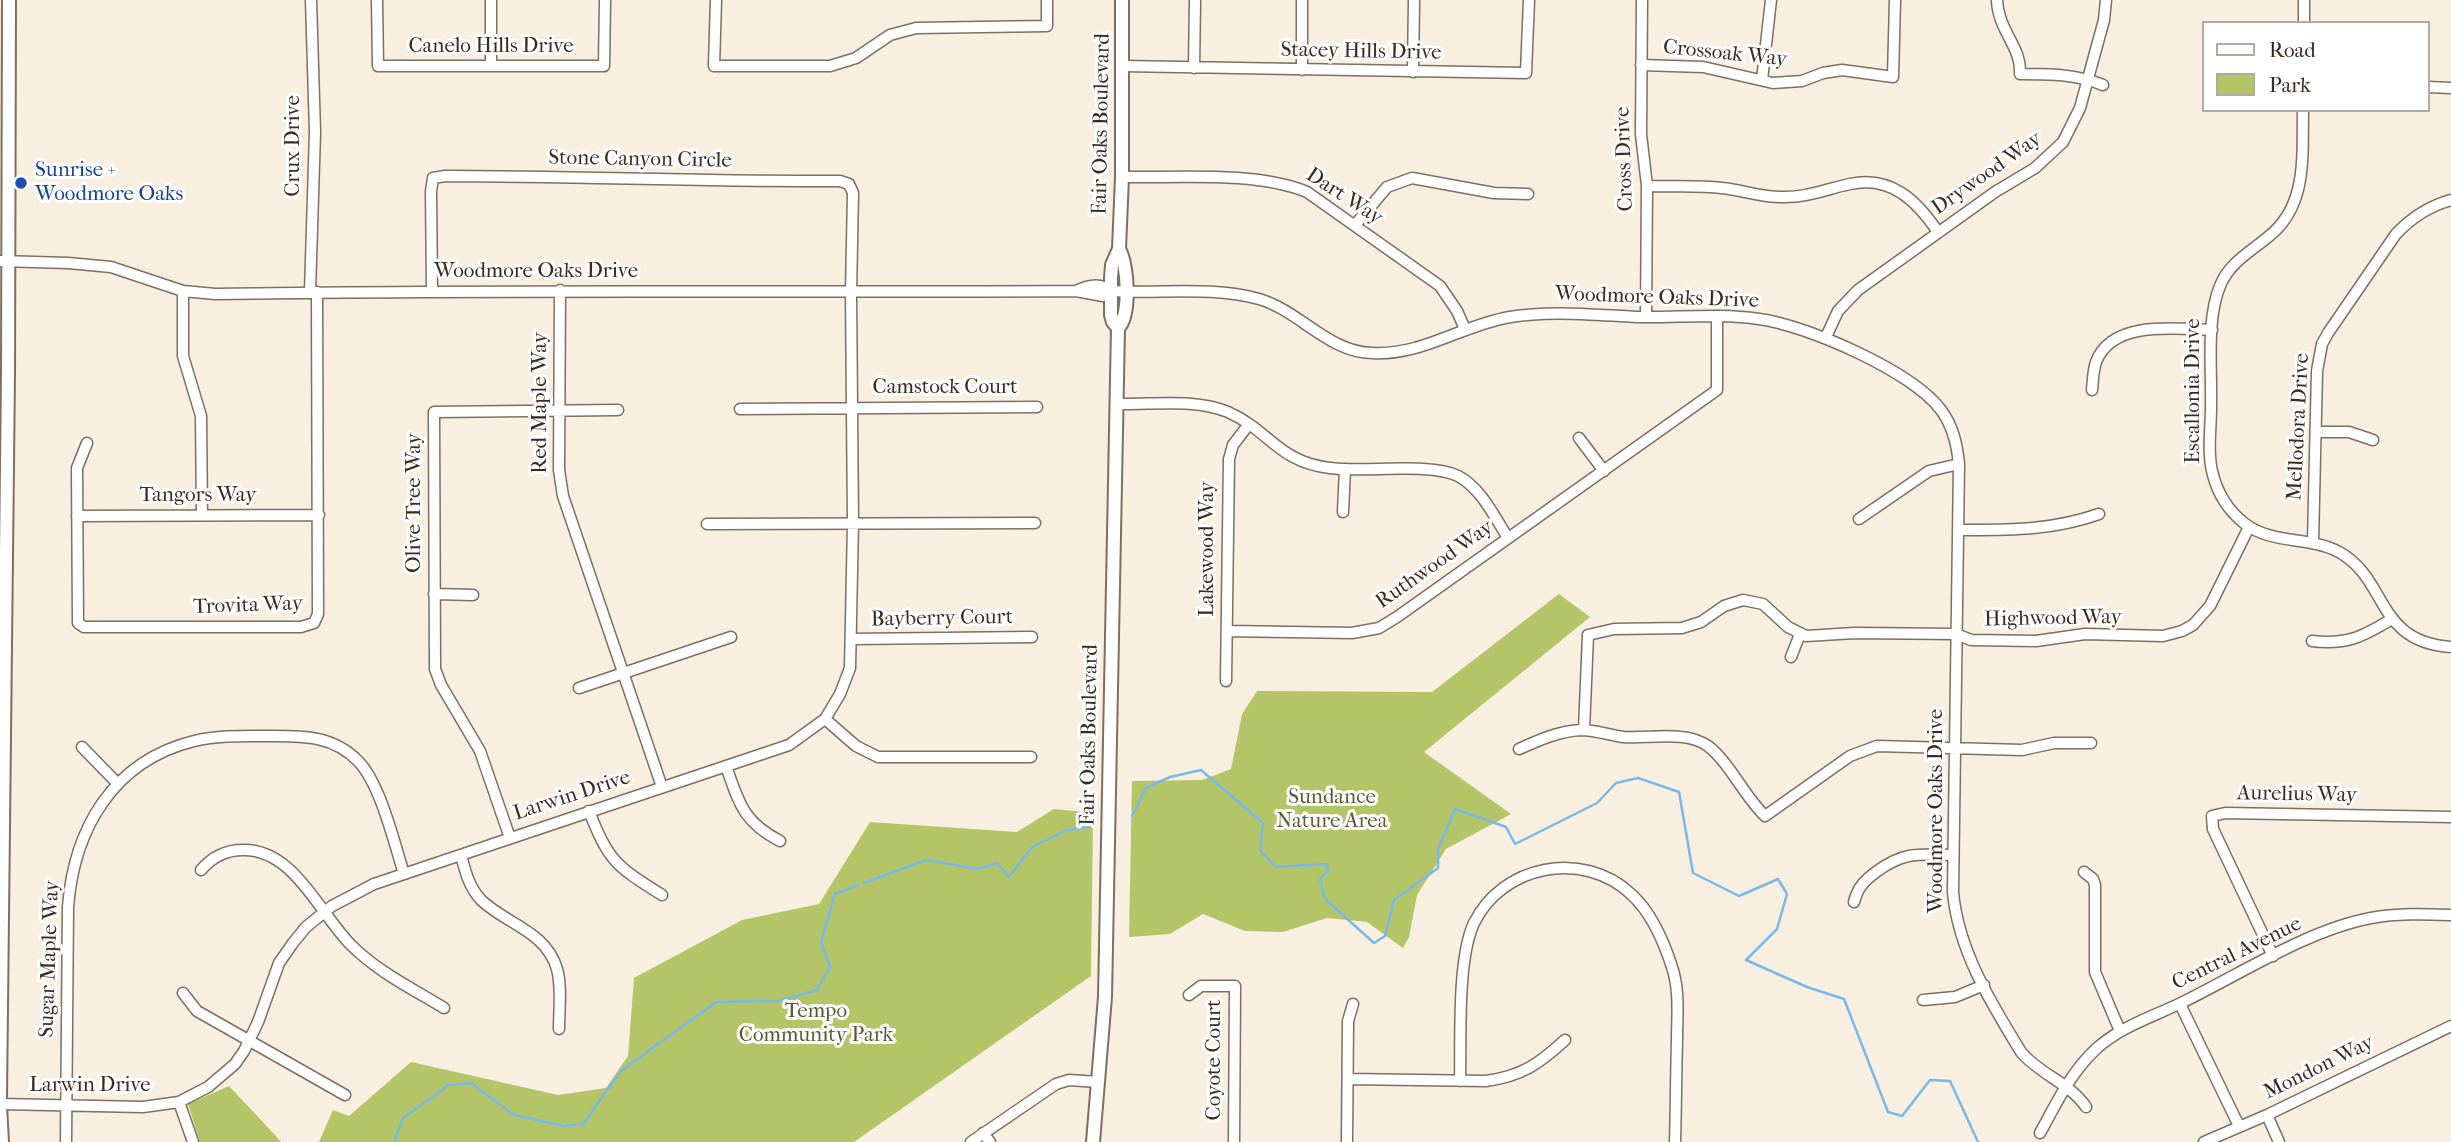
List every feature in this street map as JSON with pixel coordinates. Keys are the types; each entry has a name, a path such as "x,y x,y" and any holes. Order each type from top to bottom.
{"main road":[{"path":"0,1097 4,261 9,0"},
{"name":"Fair Oaks Boulevard","path":"1093,1142 1105,997 1118,328 1111,315 1111,291 1112,265 1119,249 1122,177 1122,0"},
{"name":"Fair Oaks Boulevard","path":"1118,328 1125,317 1125,266 1119,249"},
{"path":"0,1105 2,1142"}],"street":[{"name":"Crux Drive","path":"311,0 315,132 313,292"},
{"name":"Canelo Hills Drive","path":"377,0 378,66 604,66 605,0"},
{"path":"491,0 491,66"},
{"path":"716,0 715,66 817,67 845,63 891,35 916,28 1047,26 1047,0"},
{"path":"1194,68 1195,0"},
{"path":"1302,0 1302,70"},
{"path":"1413,72 1414,0"},
{"name":"Stacey Hills Drive","path":"1122,66 1526,73 1529,0"},
{"name":"Cross Drive","path":"1642,0 1641,134 1647,186 1646,317"},
{"path":"1762,80 1771,0"},
{"name":"Crossoak Way","path":"1641,65 1703,67 1785,83 1842,70 1893,76 1895,0"},
{"path":"1997,0 2001,23 2021,60 2020,74 2065,74 2103,85"},
{"name":"Drywood Way","path":"1826,337 1838,311 1858,290 1995,192 2035,168 2058,148 2080,108 2104,20 2106,0"},
{"path":"2304,0 2304,21"},
{"path":"2430,87 2451,88"},
{"name":"Escallonia Drive","path":"2303,112 2301,178 2295,201 2278,229 2226,274 2216,297 2212,330 2212,470 2218,491 2226,504 2249,527 2270,536 2314,542 2341,553 2364,573 2392,619 2419,639 2451,648"},
{"name":"Stone Canyon Circle","path":"432,290 430,191 433,178 554,176 746,182 840,181 849,184 853,193 850,293"},
{"name":"Dart Way","path":"1122,177 1272,181 1307,192 1440,286 1457,311 1465,329"},
{"path":"1355,225 1387,187 1412,178 1494,193 1528,194"},
{"path":"1647,186 1720,188 1772,197 1794,197 1850,184 1877,184 1911,198 1922,208 1938,232"},
{"name":"Mellodora Drive","path":"2314,542 2316,371 2322,344 2405,224 2426,209 2451,200"},
{"name":"Woodmore Oaks Drive","path":"4,261 111,267 183,291 215,293 432,290 850,293 1076,291 1103,296 1111,291 1210,292 1260,300 1291,313 1333,342 1356,352 1370,354 1411,350 1487,322 1534,314 1717,316 1778,322 1826,337 1908,380 1935,403 1949,422 1955,436 1959,464 1953,892 1958,925 1984,985 2021,1052 2030,1063 2066,1087"},
{"name":"Red Maple Way","path":"560,290 559,470 562,496 662,787"},
{"path":"183,291 183,356 201,416 202,515"},
{"name":"Trovita Way","path":"87,443 77,468 76,615 78,623 83,627 301,627 314,623 318,614 319,515 313,292"},
{"name":"Larwin Drive","path":"0,1105 143,1107 179,1102 208,1087 235,1064 249,1042 279,964 306,928 344,898 373,884 789,745 825,719 841,694 850,668 852,639 850,293"},
{"name":"Ruthwood Way","path":"1227,631 1352,633 1379,628 1717,390 1717,316"},
{"path":"2092,390 2096,363 2100,356 2105,349 2124,336 2148,328 2212,330"},
{"path":"1116,404 1205,406 1229,413 1249,424 1281,451 1301,462 1345,469 1434,470 1456,475 1478,493 1508,538"},
{"name":"Camstock Court","path":"740,409 1037,407"},
{"path":"561,411 618,411"},
{"name":"Olive Tree Way","path":"509,838 477,743 438,678 434,657 434,412 561,411"},
{"name":"Lakewood Way","path":"1226,681 1228,458 1233,445 1249,424"},
{"path":"2316,432 2349,432 2373,440"},
{"path":"1579,438 1604,471"},
{"path":"1859,519 1929,471 1959,464"},
{"path":"1343,512 1345,469"},
{"path":"1958,530 2041,529 2099,514"},
{"name":"Tangors Way","path":"77,516 319,515"},
{"path":"707,524 1035,523"},
{"name":"Highwood Way","path":"1800,634 1812,637 1855,633 1956,634 1971,640 2036,641 2085,634 2155,636 2182,631 2203,617 2249,527"},
{"name":"Olive Tree Way","path":"434,594 473,595"},
{"path":"1584,730 1588,635 1614,629 1682,628 1700,622 1724,606 1743,600 1757,602 1769,608 1788,627 1800,634 1791,657"},
{"path":"2312,641 2330,643 2354,640 2392,619"},
{"path":"579,688 731,636"},
{"name":"Bayberry Court","path":"852,639 1032,637"},
{"path":"825,719 863,752 878,757 1031,757"},
{"path":"1520,749 1550,736 1584,730 1629,737 1691,739 1703,743 1715,752 1754,806 1765,816 1862,750 1886,745 2022,750 2054,743 2091,743"},
{"name":"Sugar Maple Way","path":"66,1142 68,907 72,871 80,841 88,826 118,784 144,763 192,741 232,736 296,736 322,739 348,751 360,762 375,786 404,874"},
{"path":"82,747 118,784"},
{"path":"726,766 746,816 762,832 780,841"},
{"path":"589,811 610,857 621,869 662,894"},
{"name":"Aurelius Way","path":"2273,956 2213,829 2212,816 2225,813 2451,817"},
{"path":"201,870 224,853 253,850 269,854 290,870 351,945 376,966 444,1008"},
{"path":"1854,902 1860,885 1895,859 1914,854 1953,855"},
{"path":"461,855 467,878 482,900 534,935 552,957 559,987 559,1029"},
{"path":"1460,1081 1465,954 1476,920 1501,889 1525,875 1559,867 1586,870 1612,880 1640,903 1656,929 1673,968 1677,1000 1675,1142"},
{"path":"2084,872 2093,879 2095,885 2095,972 2120,1031"},
{"name":"Central Avenue","path":"2040,1133 2066,1087 2094,1051 2120,1031 2325,932 2370,918 2392,915 2451,915"},
{"path":"1923,1000 1955,997 1984,985"},
{"name":"Coyote Court","path":"1189,995 1201,986 1235,986 1234,1142"},
{"path":"183,993 197,1011 345,1095"},
{"path":"1347,1142 1348,1021 1353,1004"},
{"path":"2180,1004 2239,1126"},
{"name":"Mondon Way","path":"2204,1142 2267,1115 2451,1026"},
{"path":"1348,1079 1486,1081 1508,1078 1544,1059 1565,1040"},
{"path":"971,1142 987,1138 1056,1084 1069,1080 1098,1082"},
{"path":"2066,1087 2086,1107"},
{"path":"179,1102 193,1142"},
{"path":"2267,1115 2279,1142"}],"green space":[{"name":"Sundance Nature Area","path":"1559,594 1590,617 1424,752 1511,814 1446,849 1417,895 1409,937 1403,948 1367,922 1327,918 1283,932 1245,931 1203,914 1170,934 1129,937 1132,781 1202,780 1231,769 1242,714 1257,691 1432,692"},
{"name":"Tempo Community Park","path":"1054,809 1093,813 1091,976 854,1142 319,1142 333,1110 349,1116 411,1062 558,1095 606,1088 628,1056 634,978 742,920 819,904 870,822 1017,832"},
{"path":"229,1086 281,1142 200,1142 188,1104"}],"waterway":[{"path":"1132,816 1146,788 1170,777 1201,770 1263,823 1260,850 1276,867 1326,864 1328,871 1320,879 1325,899 1374,943 1385,936 1394,900 1438,868 1438,849 1455,809 1506,827 1515,844 1597,803 1616,783 1638,778 1679,792 1693,873 1739,896 1778,879 1787,894 1777,929 1746,960 1807,987 1844,999 1888,1112 1902,1116 1930,1080 1950,1081 1978,1142"},
{"path":"864,883 926,860 978,869 997,863 1009,877 1032,847 1065,831 1093,826"},
{"path":"761,1001 778,1001 817,990 830,967 821,942 835,894 858,885"},
{"path":"606,1092 621,1071 716,1002 758,1001"},
{"path":"441,1091 448,1085 471,1083 514,1115 564,1126 583,1124 605,1093"},
{"path":"394,1142 403,1118 439,1092"}],"place":[{"name":"Sunrise + Woodmore Oaks","path":"21,183"}]}
